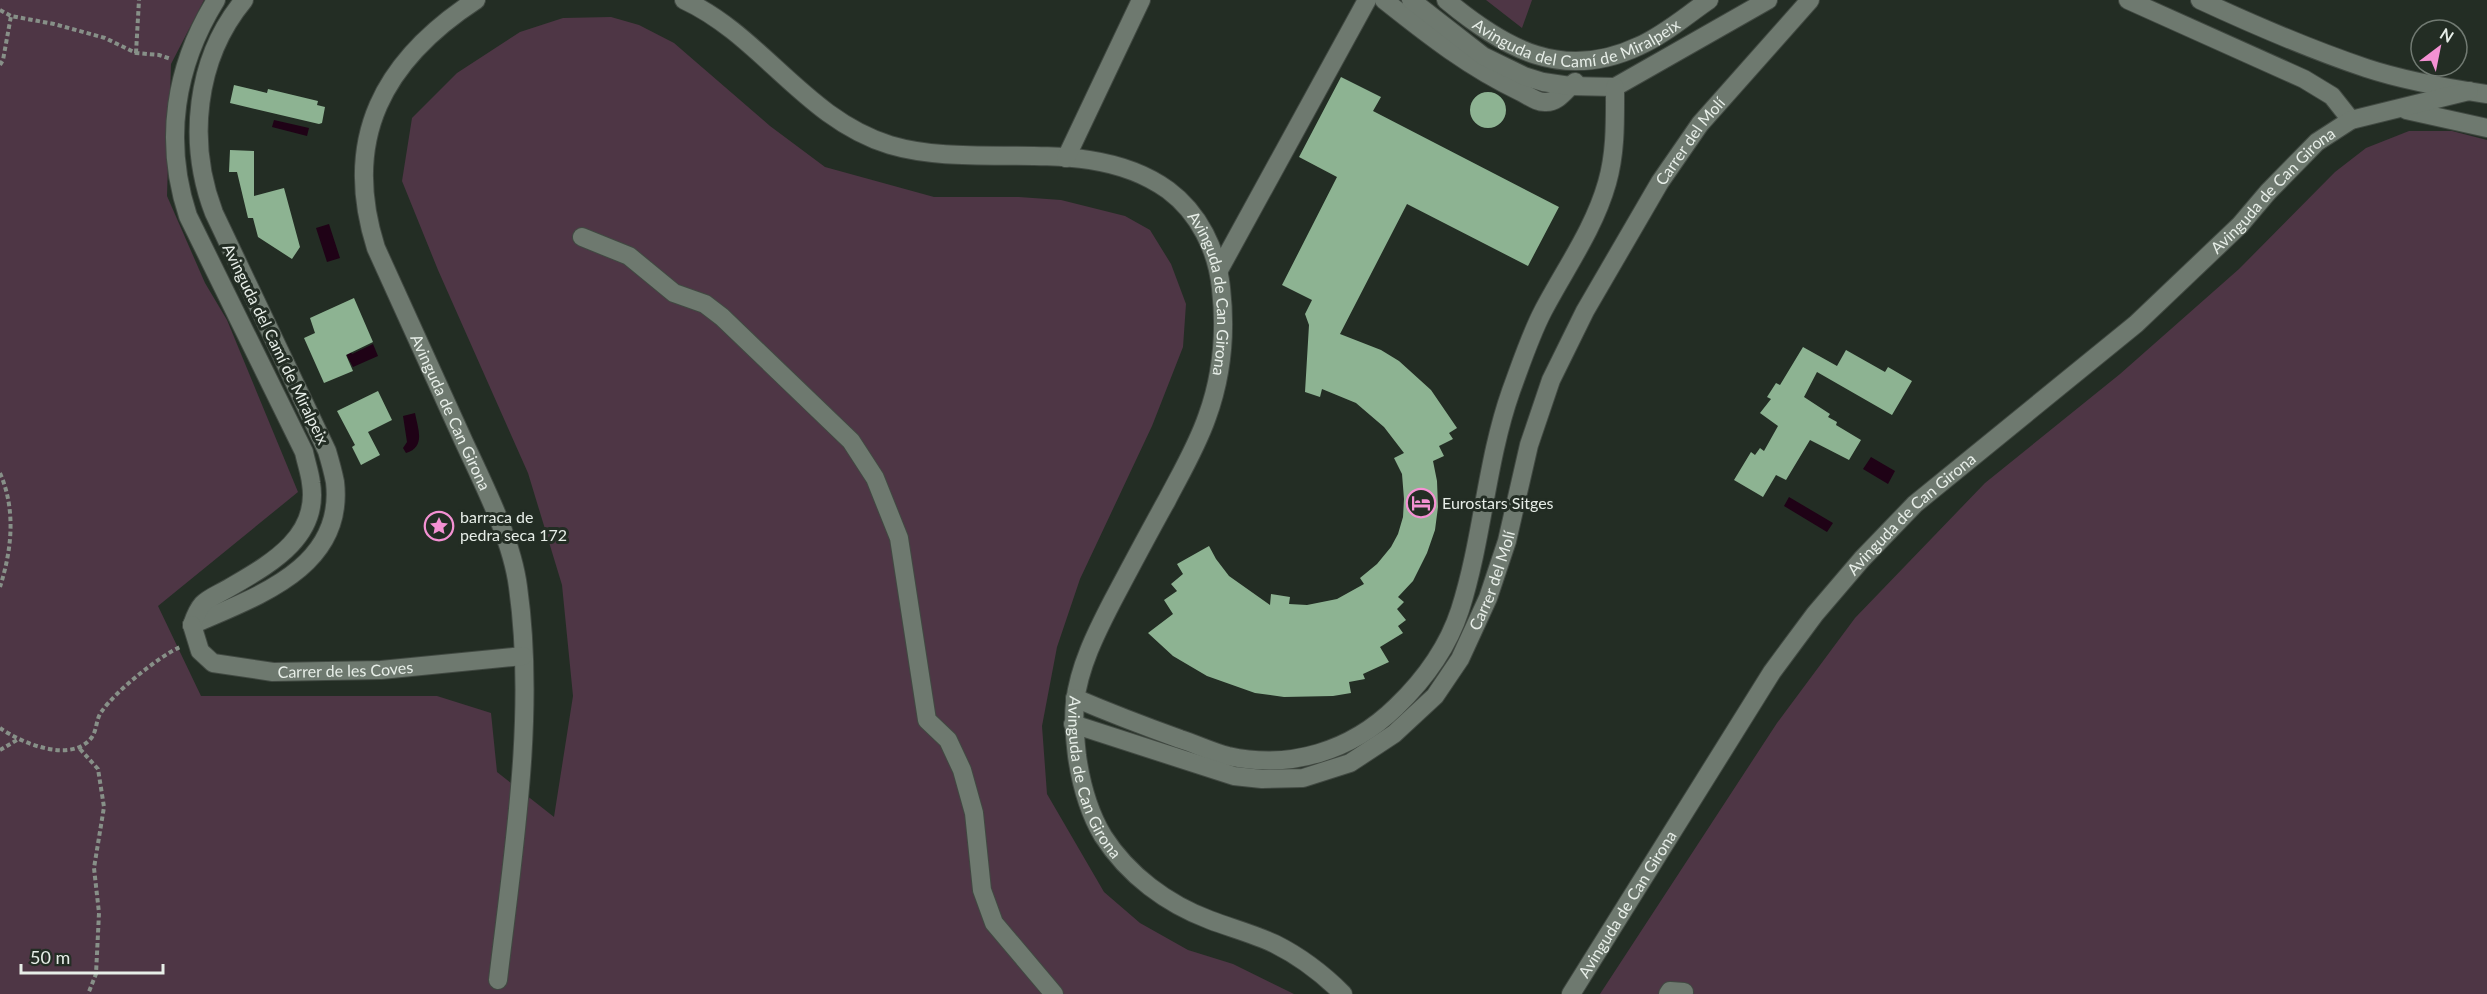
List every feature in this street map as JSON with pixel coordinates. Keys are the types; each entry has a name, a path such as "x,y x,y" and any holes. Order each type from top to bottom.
{"street":[{"name":"Avinguda del Camí de Miralpeix","path":"193,633 199,606 286,552 301,532 310,513 312,486 304,452 188,216 182,196 176,132 177,96 185,63 202,22 216,0"},
{"name":"Avinguda del Camí de Miralpeix","path":"193,633 284,582 304,566 325,536 332,521 334,503 335,482 327,451 214,213 205,189 200,159 198,108 204,79 221,36 244,0"},
{"name":"Avinguda de Can Girona","path":"476,0 428,36 393,80 372,118 364,156 364,190 367,219 376,248 489,496 513,562 518,586 525,704 523,746 498,980"},
{"name":"Avinguda de Can Girona","path":"684,0 722,23 816,106 863,136 916,152 1066,158 1121,167 1166,189 1184,204 1199,223 1219,270 1224,325 1218,379 1208,417 1192,453 1095,634 1075,698 1073,724 1080,776 1089,808 1104,837 1138,878 1151,889 1189,911 1272,943 1289,952 1318,971 1343,994"},
{"path":"1066,158 1141,0"},
{"path":"1219,270 1367,0"},
{"path":"1384,0 1447,50 1486,74 1541,102 1550,103 1559,98 1570,86 1605,59"},
{"name":"Avinguda del Camí de Miralpeix","path":"1411,0 1467,45 1504,67 1543,82 1570,86 1615,87 1768,0"},
{"name":"Avinguda del Camí de Miralpeix","path":"1446,0 1494,36 1521,51 1558,60 1579,62 1605,59 1641,46 1709,0"},
{"name":"Carrer del Molí","path":"1073,724 1234,776 1262,779 1303,778 1350,763 1394,734 1435,696 1460,659 1488,598 1507,541 1529,445 1551,380 1596,291 1660,182 1700,124 1810,0"},
{"path":"2128,0 2304,79 2332,96 2351,120 2398,108 2478,93"},
{"path":"2200,0 2277,35 2367,68 2402,78 2478,93"},
{"name":"Carrer del Molí","path":"1075,698 1129,721 1227,755 1267,762 1296,760 1335,749 1385,718 1408,695 1431,668 1460,610 1505,408 1542,314 1597,212 1607,183 1614,152 1615,87"},
{"path":"2398,108 2487,128"},
{"name":"Avinguda de Can Girona","path":"1571,994 1772,672 1815,614 1862,559 1915,504 2136,324 2240,225 2268,192 2317,142 2351,120"},
{"path":"582,237 629,256 674,293 705,304 722,317 851,441 875,478 899,538 927,720 948,740 962,770 974,813 982,890 994,923 1054,994"},
{"name":"Carrer de les Coves","path":"193,633 200,651 213,663 273,672 381,670 523,656"}],"path":[{"path":"136,53 139,0"},
{"path":"0,10 11,16 54,24 105,38 136,53 159,55 185,63"},
{"path":"0,65 3,60 11,16"},
{"path":"0,473 7,489 11,518 8,561 0,587"},
{"path":"0,728 16,740 63,751 80,749 93,736 100,712 132,680 177,648 193,633"},
{"path":"0,750 16,740"},
{"path":"80,749 98,769 104,807 94,868 99,913 96,974 88,994"}],"shaded area":[{"path":"0,0 204,0 171,64 167,196 205,283 227,320 298,492 158,606 201,696 437,696 491,713 497,772 554,817 573,696 562,585 528,473 438,270 402,181 412,118 457,73 520,32 563,18 611,17 639,25 674,43 770,126 825,167 934,197 1019,197 1061,200 1125,216 1150,230 1171,264 1186,304 1183,347 1152,426 1080,579 1057,647 1042,726 1047,794 1104,892 1140,923 1188,950 1233,964 1294,994 0,994"},
{"path":"1486,0 1532,0 1522,28"},
{"path":"274,120 309,128 307,136 272,127"},
{"path":"2409,131 2452,131 2487,140 2487,994 1600,994 1777,723 1855,618 1985,483 2120,374 2239,269 2335,172 2366,148"},
{"path":"329,224 340,258 327,262 316,228"},
{"path":"373,344 378,356 353,367 348,358 351,367 344,347 348,346 352,354"},
{"path":"415,413 419,431 418,442 412,450 406,453 403,448 407,442 403,416"},
{"path":"1871,457 1895,471 1888,484 1863,469"},
{"path":"1789,497 1833,523 1827,532 1784,506"}],"building":[{"path":"1341,77 1381,97 1373,111 1559,207 1528,266 1407,204 1340,334 1381,350 1399,361 1431,390 1457,428 1449,433 1453,439 1439,446 1444,456 1433,461 1437,481 1438,507 1435,530 1413,581 1398,597 1404,602 1397,609 1406,620 1398,626 1403,633 1380,647 1389,662 1363,674 1365,679 1349,682 1351,693 1333,696 1284,697 1255,693 1207,676 1173,656 1148,633 1173,614 1164,600 1177,591 1171,584 1183,574 1177,564 1209,546 1229,576 1270,605 1271,594 1290,597 1289,604 1307,605 1337,599 1364,584 1360,578 1377,564 1398,534 1403,517 1404,499 1402,474 1394,458 1404,453 1384,427 1356,403 1322,389 1320,397 1305,392 1309,325 1305,314 1312,300 1282,285 1337,177 1299,157"},
{"path":"234,85 267,93 268,89 318,101 317,105 325,107 322,123 230,103"},
{"path":"1488,92 1500,98 1506,110 1500,122 1488,128 1476,122 1470,110 1476,98"},
{"path":"230,150 254,151 254,196 284,188 300,247 292,259 258,237 253,218 248,218 237,172 229,172"},
{"path":"354,298 373,342 346,355 353,371 324,383 304,338 315,333 310,318"},
{"path":"1803,347 1837,366 1846,350 1885,372 1888,367 1912,381 1892,415 1817,372 1804,397 1830,414 1828,417 1837,422 1836,425 1861,440 1849,460 1810,440 1786,480 1776,475 1763,497 1734,480 1751,452 1755,455 1760,448 1764,451 1778,426 1760,413 1771,399 1767,397 1776,383 1780,385"},
{"path":"378,391 392,420 368,432 380,455 361,465 352,447 355,445 337,411"}],"place":[{"name":"Eurostars Sitges","path":"1421,503"},
{"name":"barraca de pedra seca 172","path":"439,526"}]}
